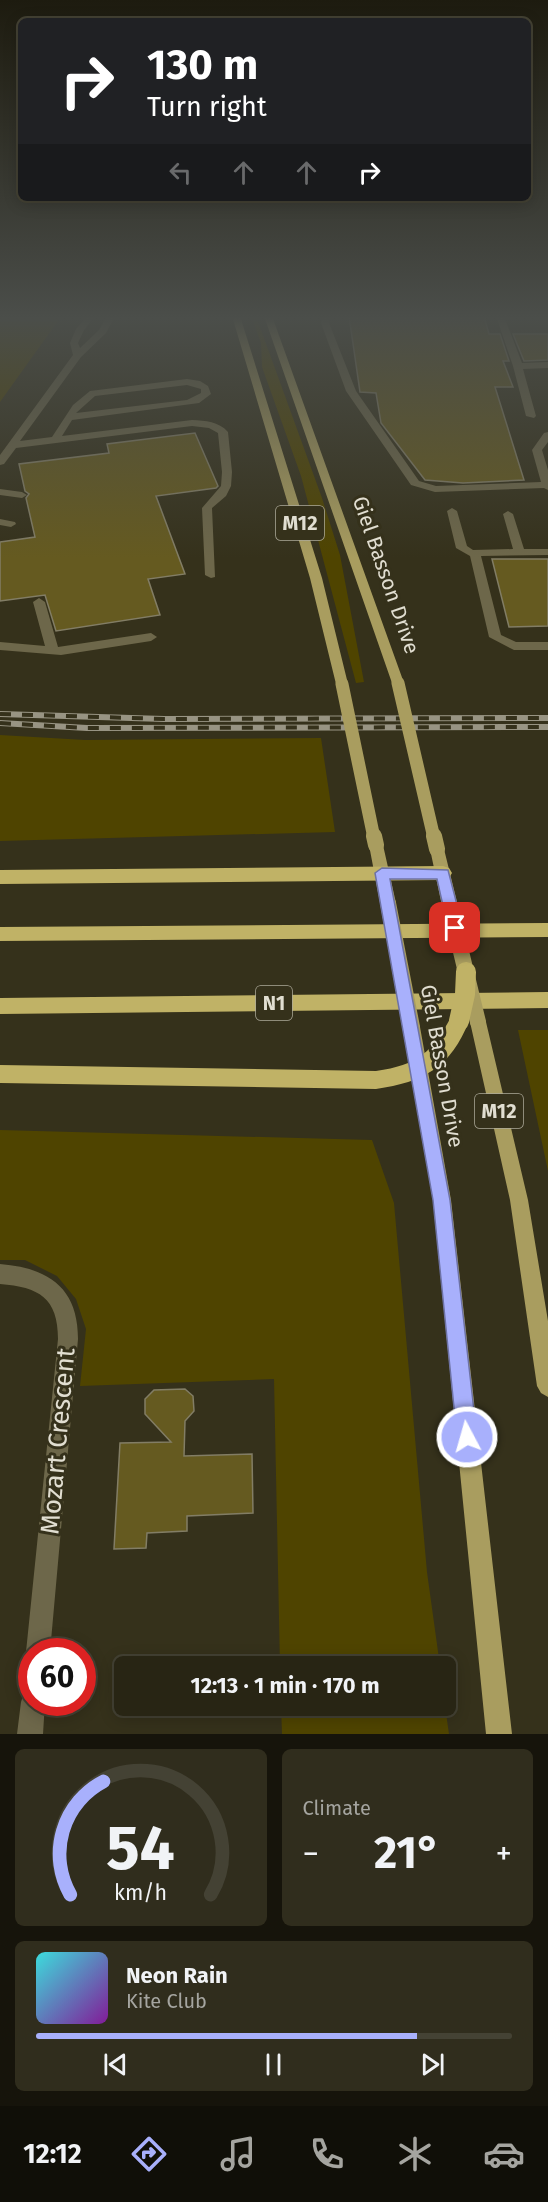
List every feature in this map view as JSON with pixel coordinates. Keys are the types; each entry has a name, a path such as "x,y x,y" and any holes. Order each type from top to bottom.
{"highway":[{"path":"0,877 443,873"},
{"path":"0,934 548,930"},
{"path":"0,1074 376,1080 392,1078 419,1070 429,1064 468,1021 465,994 466,972"},
{"name":"N1","path":"0,1006 548,1000"}],"main road":[{"name":"Giel Basson Drive","path":"261,397 316,578 342,684 412,1027 442,1200 499,1734"},
{"name":"Giel Basson Drive","path":"297,397 398,683 466,972"},
{"name":"Giel Basson Drive","path":"468,1021 519,1200 548,1386"}],"street":[{"path":"0,462 48,397"},
{"path":"55,440 82,399 86,397"},
{"path":"70,417 187,403 203,397"},
{"path":"355,397 415,483 435,489 547,482 537,450 548,435"},
{"path":"526,397 531,416"},
{"path":"13,445 192,423 220,428 223,432 227,481 224,492 209,503 207,508 212,575"},
{"path":"0,492 21,495"},
{"path":"452,511 462,548 475,553 548,552"},
{"path":"508,514 519,552"},
{"path":"475,553 495,637 514,646 548,646"},
{"path":"39,602 53,651"},
{"path":"0,646 53,651 151,637"},
{"name":"Mozart Crescent","path":"0,1274 28,1276 47,1287 60,1301 67,1316 68,1339 39,1638"},
{"path":"30,1734 32,1716"}],"shaded area":[{"path":"273,397 285,397 322,498 340,555 364,682 356,683 301,476"},
{"path":"0,735 85,740 321,738 335,832 0,841"},
{"path":"518,1030 548,1030 548,1171"},
{"path":"0,1130 372,1140 394,1203 427,1572 439,1656 280,1656 274,1379 80,1386 86,1329 76,1299 57,1276 25,1260 0,1260"},
{"path":"281,1716 446,1716 449,1734 282,1734"}],"building":[{"path":"377,397 498,397 524,480 463,483 425,480 381,423"},
{"path":"195,433 218,486 156,496 185,574 148,579 160,615 56,631 45,595 0,601 0,542 35,537 26,498 29,494 25,491 19,464 109,453 107,444"},
{"path":"492,559 548,559 548,626 509,627"},
{"path":"185,1389 193,1396 194,1411 185,1421 184,1456 252,1454 253,1513 187,1516 187,1531 147,1533 146,1548 114,1549 120,1443 171,1442 145,1414 145,1399 154,1390"}],"railway":[{"path":"0,714 164,719 548,718"},
{"path":"0,723 87,728 548,727"}],"route":[{"path":"455,928 443,873 382,873 442,1200 467,1437"}]}
